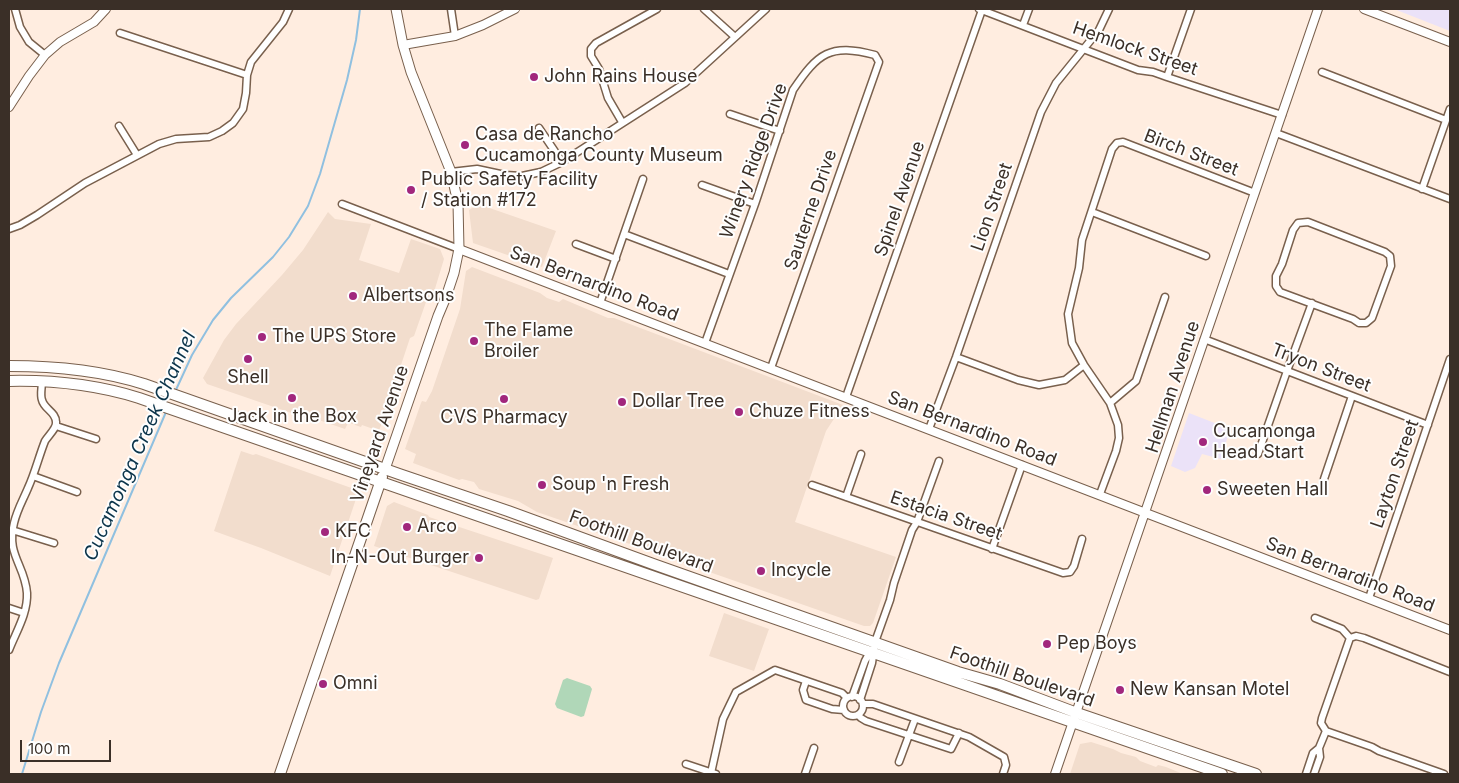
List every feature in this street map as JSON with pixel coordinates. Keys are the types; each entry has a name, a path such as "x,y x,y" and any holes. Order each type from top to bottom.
{"main road":[{"name":"Vineyard Avenue","path":"280,774 446,297 459,249 458,203 451,172 411,72 396,9"},
{"name":"Foothill Boulevard","path":"9,366 59,368 93,372 126,378 169,392 958,672 1000,684 1077,713 1256,774"},
{"name":"Foothill Boulevard","path":"9,381 42,381 91,386 164,406 380,483 1222,774"}],"street":[{"path":"9,107 45,55 60,42 94,22 106,9"},
{"path":"9,229 37,215 84,183 159,144 176,139 209,138 233,123 243,109 247,75 251,62 258,50 277,30 289,10 281,9"},
{"path":"451,9 455,36"},
{"path":"403,44 455,36 484,25 515,9"},
{"path":"622,122 608,98 599,69 591,56 591,49 596,43 657,9"},
{"path":"704,9 735,37"},
{"path":"451,172 472,169 522,176 541,172 562,162 685,83 766,9"},
{"name":"Hemlock Street","path":"980,9 1138,70 1153,72 1282,116"},
{"name":"Spinel Avenue","path":"846,397 980,9"},
{"path":"1023,25 1029,9"},
{"name":"Lion Street","path":"929,429 1041,112 1056,83 1100,30 1109,9"},
{"path":"1167,77 1191,9"},
{"name":"Hellman Avenue","path":"1055,774 1318,9"},
{"path":"1364,9 1450,42"},
{"path":"13,11 29,42 45,55"},
{"path":"120,33 247,75"},
{"name":"Winery Ridge Drive","path":"705,343 755,204 793,90 815,62 831,52 847,49 875,55 879,62"},
{"name":"Sauterne Drive","path":"771,368 879,62"},
{"path":"1322,72 1446,120"},
{"path":"1422,189 1450,109"},
{"path":"730,114 780,132"},
{"path":"118,126 136,156"},
{"path":"540,128 562,162"},
{"path":"1276,133 1450,199"},
{"name":"Birch Street","path":"1092,212 1112,149 1117,143 1124,142 1255,193"},
{"path":"600,303 643,179"},
{"path":"702,184 755,204"},
{"name":"San Bernardino Road","path":"342,204 1450,629"},
{"path":"1100,494 1116,451 1118,425 1110,403 1084,365 1072,343 1068,314 1079,268 1082,240 1092,212 1206,256"},
{"path":"1308,222 1385,252 1390,256 1390,266 1372,318 1366,323 1360,323 1312,303 1280,292 1276,286 1276,276 1282,264 1292,230 1298,223 1308,222"},
{"path":"624,234 729,274"},
{"path":"576,244 616,259"},
{"path":"1110,403 1136,381 1165,297"},
{"path":"1258,454 1312,303"},
{"name":"Tryon Street","path":"1204,339 1428,425"},
{"path":"956,357 1018,380 1039,385 1064,380 1084,365"},
{"name":"Layton Street","path":"1369,598 1450,359"},
{"path":"9,650 24,613 27,594 26,585 14,556 12,530 18,508 33,476 45,442 57,422 55,416 43,404 42,381"},
{"path":"1324,479 1352,396"},
{"path":"56,426 96,439"},
{"path":"846,497 860,454"},
{"path":"844,710 844,703 850,698 871,653 912,530 918,522 939,461"},
{"path":"992,549 1022,464"},
{"path":"33,476 77,492"},
{"name":"Estacia Street","path":"812,486 1063,573 1070,572 1074,566 1082,539"},
{"path":"12,530 54,543"},
{"path":"9,608 24,613"},
{"path":"1315,618 1342,629 1350,638"},
{"path":"1350,638 1356,636 1364,638 1450,672"},
{"path":"1350,638 1322,718 1321,723 1326,731 1444,774"},
{"path":"806,681 803,690 806,700 832,709 844,710 850,716 858,715 862,711 861,702 872,663 871,653"},
{"path":"686,764 713,773 723,719 736,692 775,670 842,693 850,698 856,697 861,702 873,704 975,740 1004,757 1006,765 1003,774"},
{"path":"858,715 866,721 951,750 959,733"},
{"path":"899,762 915,719"},
{"path":"1306,774 1313,753 1319,748 1326,731"},
{"path":"805,774 814,748"},
{"path":"1314,774 1320,757 1319,748"},
{"path":"1310,763 1317,766"}],"shaded area":[{"path":"1394,9 1450,9 1450,31"},
{"path":"478,204 556,231 542,267 473,243 469,210"},
{"path":"328,212 335,219 371,224 359,260 399,273 411,239 440,249 444,259 434,292 426,302 414,336 410,338 379,431 362,425 361,427 354,423 348,423 345,429 307,416 306,418 207,384 203,378 224,340 236,324 303,250"},
{"path":"472,267 540,293 547,298 559,302 563,299 608,318 614,318 843,405 826,431 795,522 896,557 873,623 870,626 864,626 675,560 674,558 537,512 518,501 479,489 474,482 459,480 413,463 416,454 405,449 421,403 422,401 426,402 432,391 460,309 466,271"},
{"name":"Cucamonga Head Start","path":"1189,413 1230,429 1221,459 1202,454 1195,468 1185,472 1171,466"},
{"path":"241,451 253,455 256,454 357,490 358,493 330,576 214,531"},
{"path":"394,502 429,517 553,558 539,599 536,600 374,546 387,506"},
{"path":"724,613 769,629 754,671 709,656"},
{"path":"1091,742 1136,757 1140,761 1156,767 1158,765 1166,767 1183,774 1070,774 1080,744"}],"green space":[{"path":"567,678 590,686 592,689 584,716 581,717 557,708 555,704 563,680"}],"waterway":[{"name":"Cucamonga Creek Channel","path":"175,392 192,355 213,320 231,298 273,257 289,237 308,206 320,174 347,80 356,40 360,9"},
{"name":"Cucamonga Creek Channel","path":"22,774 41,712 59,663 166,412"}],"place":[{"name":"John Rains House","path":"534,77"},
{"name":"Casa de Rancho Cucamonga County Museum","path":"465,145"},
{"name":"Public Safety Facility / Station #172","path":"411,190"},
{"name":"Albertsons","path":"353,296"},
{"name":"The UPS Store","path":"262,337"},
{"name":"The Flame Broiler","path":"474,341"},
{"name":"Shell","path":"248,359"},
{"name":"Jack in the Box","path":"292,398"},
{"name":"CVS Pharmacy","path":"504,399"},
{"name":"Dollar Tree","path":"622,402"},
{"name":"Chuze Fitness","path":"739,412"},
{"name":"Cucamonga Head Start","path":"1203,442"},
{"name":"Soup 'n Fresh","path":"542,485"},
{"name":"Sweeten Hall","path":"1207,490"},
{"name":"Arco","path":"407,527"},
{"name":"KFC","path":"325,532"},
{"name":"In-N-Out Burger","path":"479,558"},
{"name":"Incycle","path":"761,571"},
{"name":"Pep Boys","path":"1047,644"},
{"name":"Omni","path":"323,684"},
{"name":"New Kansan Motel","path":"1120,690"}]}
